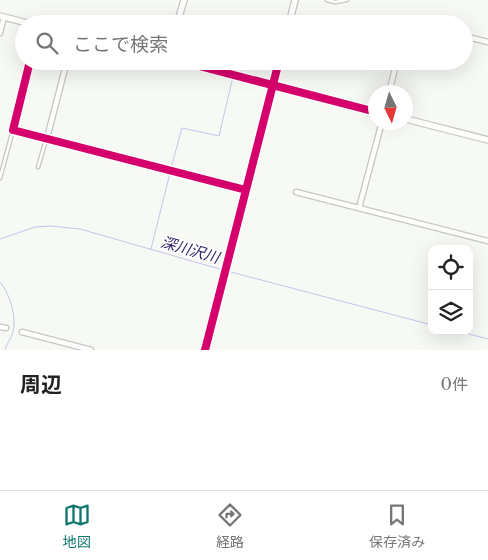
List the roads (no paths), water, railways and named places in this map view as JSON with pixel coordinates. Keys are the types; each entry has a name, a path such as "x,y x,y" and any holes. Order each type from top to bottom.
{"street":[{"path":"180,15 184,0"},
{"path":"291,15 295,0"},
{"path":"0,33 2,16 15,20"},
{"path":"473,38 488,42"},
{"path":"28,70 13,130 246,190"},
{"path":"47,138 65,70"},
{"path":"215,70 368,110"},
{"path":"205,350 277,70"},
{"path":"391,85 395,70"},
{"path":"413,121 488,140"},
{"path":"359,208 380,130"},
{"path":"296,192 488,241"},
{"path":"0,327 6,328"},
{"path":"22,332 91,350"}],"lane":[{"path":"327,0 335,2 347,0"},
{"path":"0,178 13,130"},
{"path":"38,167 47,138"}],"waterway":[{"path":"171,168 182,128 219,136 232,81"},
{"path":"151,249 170,173"},
{"name":"深川沢川","path":"0,239 35,227 51,226 80,229 223,270"},
{"name":"深川沢川","path":"227,271 428,324"},
{"path":"0,282 10,300 14,322 14,329 5,350"},
{"name":"深川沢川","path":"472,335 488,339"}]}
